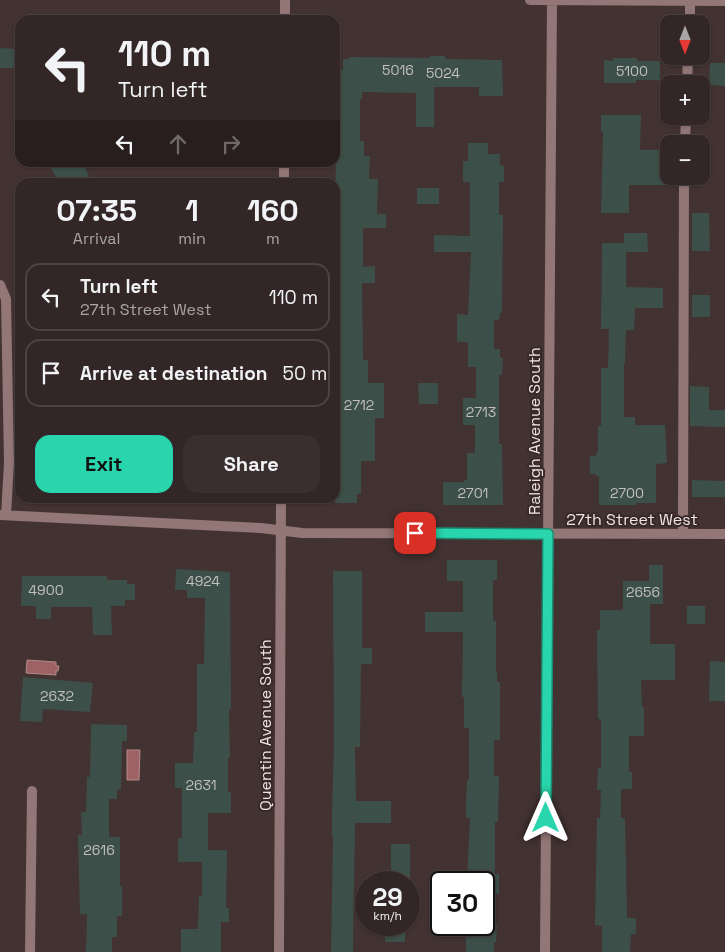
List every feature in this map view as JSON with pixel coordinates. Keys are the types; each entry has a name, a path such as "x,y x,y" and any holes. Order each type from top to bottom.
{"street":[{"path":"285,0 285,15"},
{"path":"530,0 725,1"},
{"name":"Raleigh Avenue South","path":"545,952 552,0"},
{"path":"690,1 690,15"},
{"path":"684,185 684,534"},
{"path":"0,285 6,299 9,463 3,515"},
{"name":"Quentin Avenue South","path":"279,952 282,503"},
{"name":"27th Street West","path":"3,515 261,528 302,533 725,534"},
{"path":"30,952 32,791"}],"shaded area":[{"path":"27,660 56,662 56,666 59,666 58,671 56,671 56,675 26,673"},
{"path":"127,750 140,750 139,780 127,780"}],"building":[{"path":"0,48 15,49 15,68 0,68"},
{"path":"430,56 445,56 445,59 502,60 503,96 479,96 479,87 434,87 434,127 416,127 416,93 362,92 362,99 360,99 360,141 364,141 364,156 370,156 369,179 378,179 377,214 386,214 386,228 363,228 363,267 375,266 375,283 362,283 363,360 368,360 368,383 384,383 384,418 375,418 375,461 361,461 361,494 357,494 357,503 340,503 340,178 336,178 336,167 340,167 340,70 343,70 343,59 349,59 349,57 430,58"},
{"path":"613,58 637,58 637,61 660,61 660,80 636,80 636,83 604,83 604,60 613,61"},
{"path":"710,63 725,63 725,86 710,85"},
{"path":"601,115 641,115 640,150 659,150 660,185 629,185 629,213 601,213 603,132 601,132"},
{"path":"468,143 488,143 488,154 500,154 500,165 504,166 504,182 499,182 499,215 503,215 502,313 500,313 499,320 494,320 494,349 500,349 500,358 503,358 502,375 499,375 499,444 502,444 503,505 443,505 443,482 464,482 464,480 467,480 467,453 475,453 475,425 463,425 463,398 476,398 476,367 468,367 468,342 457,342 457,314 468,315 471,252 434,252 434,235 470,236 470,182 463,182 463,161 468,161"},
{"path":"50,167 84,167 90,178 57,178"},
{"path":"417,188 439,188 439,204 417,204"},
{"path":"692,213 709,213 710,251 692,251"},
{"path":"624,233 647,233 648,252 626,252 626,287 663,288 663,308 635,308 634,330 626,330 624,417 635,417 635,425 665,425 667,463 656,464 656,503 599,505 599,476 590,474 590,456 596,456 596,453 598,453 598,426 601,426 601,368 608,368 609,329 601,329 602,243 624,243"},
{"path":"692,295 710,295 710,317 692,317"},
{"path":"418,383 438,383 438,404 419,404"},
{"path":"690,386 709,387 709,410 725,410 725,427 690,426"},
{"path":"692,480 725,481 725,497 692,497"},
{"path":"447,560 497,560 497,580 493,580 493,621 496,621 497,682 500,682 500,740 494,740 494,776 499,776 498,822 495,822 495,871 468,871 470,818 466,818 466,801 467,780 469,780 469,728 464,728 464,697 462,697 463,632 425,632 425,612 463,612 463,581 447,581"},
{"path":"649,565 663,565 663,604 650,604 650,644 675,644 675,680 641,680 642,707 644,707 644,736 629,736 629,772 632,772 632,789 621,789 621,818 625,818 627,918 636,918 636,934 631,934 630,952 602,952 602,926 595,925 597,818 600,818 601,790 597,790 598,768 601,768 601,719 598,719 597,630 600,630 600,610 623,610 623,581 649,581"},
{"path":"176,569 230,572 231,709 229,709 230,758 228,758 228,792 231,792 231,813 208,813 208,850 227,850 226,908 229,908 229,922 221,922 221,952 181,952 181,929 198,929 199,896 202,896 202,862 178,862 178,838 182,838 182,788 175,788 175,763 193,763 194,732 197,732 197,664 204,664 205,598 187,598 187,590 175,590"},
{"path":"333,571 362,571 362,648 372,648 372,664 361,664 360,747 355,747 356,801 391,801 391,823 355,823 353,952 331,952 334,745"},
{"path":"22,576 107,576 107,580 127,580 127,584 135,584 135,600 125,600 125,606 111,606 112,635 93,635 92,607 51,607 51,619 36,619 36,606 21,606"},
{"path":"687,606 705,606 705,624 687,624"},
{"path":"710,661 725,662 725,701 709,701"},
{"path":"23,677 93,683 90,712 43,709 42,722 20,721"},
{"path":"91,724 127,725 127,741 122,741 121,790 117,789 117,799 109,799 109,837 120,837 120,886 122,886 122,916 117,916 117,937 112,937 112,952 86,952 87,914 80,914 78,835 82,835 81,812 86,812 87,777 90,777"},
{"path":"391,844 410,844 410,871 391,871"},
{"path":"495,874 499,874 499,894 495,894"},
{"path":"495,925 497,925 494,952 466,952 466,936 495,936"},
{"path":"385,936 405,936 405,942 385,942"}],"route":[{"path":"415,533 548,534 546,818"}]}
